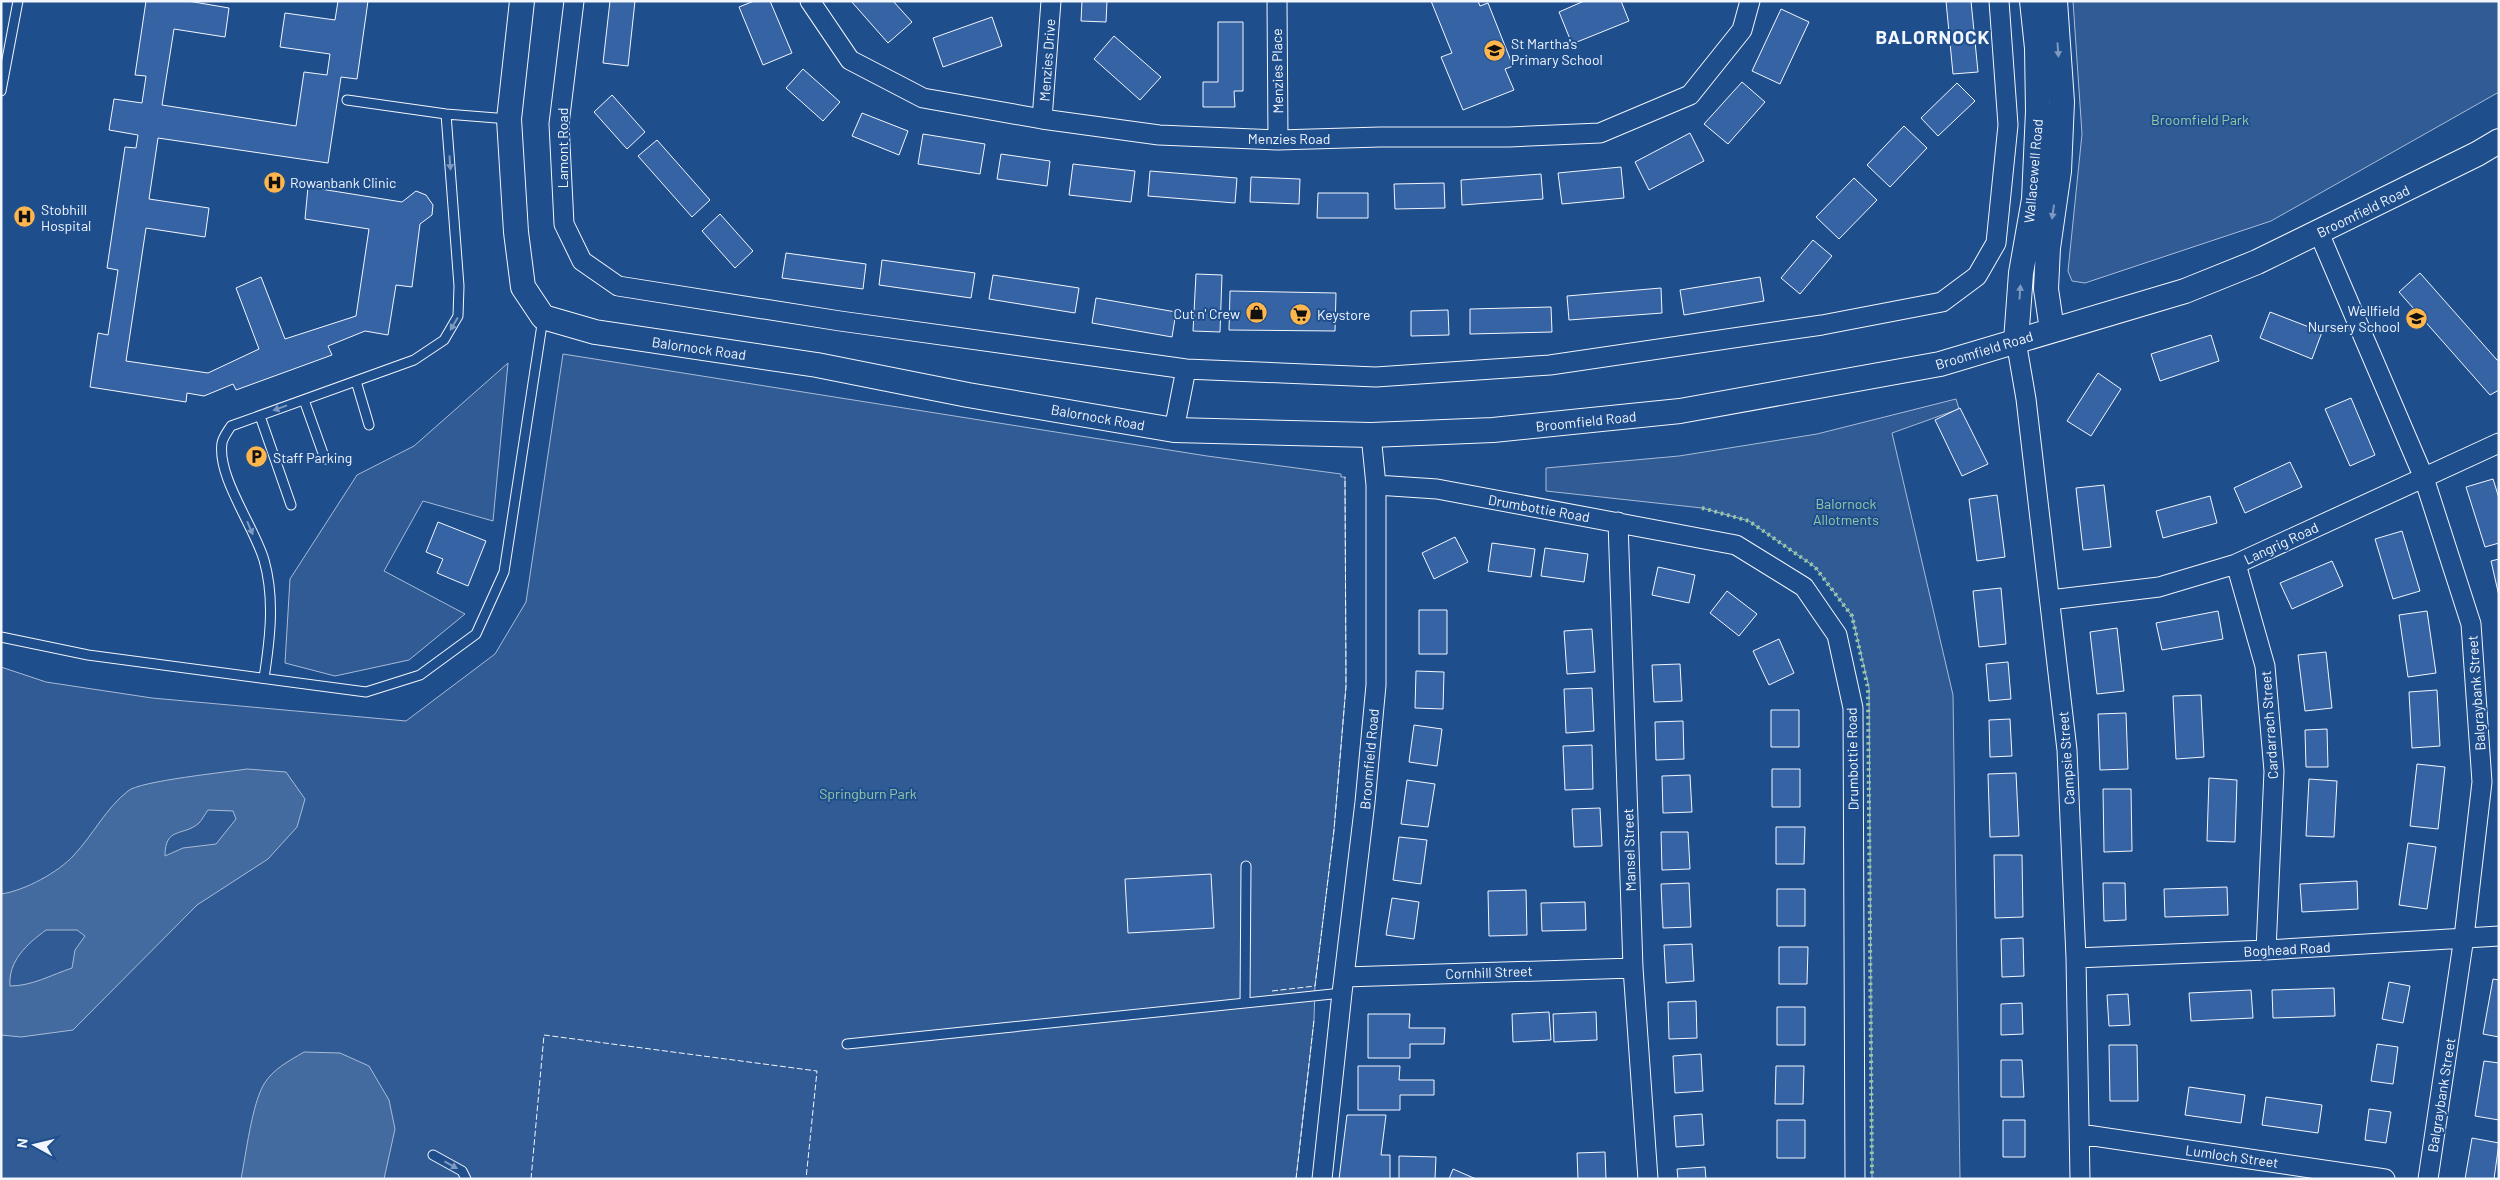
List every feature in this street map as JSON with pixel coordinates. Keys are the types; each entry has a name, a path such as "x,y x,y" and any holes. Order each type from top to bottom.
{"street":[{"path":"522,1 509,119 516,232 523,287 543,317"},
{"name":"Lamont Road","path":"574,1 559,124 564,224 582,261 618,286 840,321 1186,369"},
{"name":"Menzies Road","path":"810,1 850,60 923,98 1159,135 1278,140 1380,137 1509,138 1600,133 1690,95 1742,30 1750,1"},
{"name":"Menzies Drive","path":"1042,118 1051,1"},
{"name":"Menzies Place","path":"1276,1 1278,140"},
{"path":"1174,430 1186,369 1376,377 1550,365 1822,325 1942,302 1977,276 1996,244 2008,125 1999,1"},
{"name":"Wallacewell Road","path":"2016,340 2021,273 2034,198 2038,111 2037,48 2032,1"},
{"name":"Wallacewell Road","path":"2052,330 2046,289 2048,248 2059,170 2062,102 2054,1"},
{"name":"Broomfield Road","path":"1322,1179 1365,802 1376,685 1376,485 1371,434 1493,430 1680,411 1940,364 2184,291 2257,262 2499,141"},
{"name":"Balgraybank Street","path":"2319,232 2424,478 2471,624 2482,782 2464,937 2428,1179"},
{"name":"Balornock Road","path":"543,317 594,332 818,365 968,395 1174,430 1371,434"},
{"name":"Campsie Street","path":"2016,340 2026,399 2067,750 2076,958 2080,1179"},
{"name":"Langrig Road","path":"2050,600 2159,587 2236,564 2499,443"},
{"name":"Drumbottie Road","path":"1376,485 1437,489 1736,545 1804,587 1837,635 1853,708 1855,1179"},
{"name":"Mansel Street","path":"1618,522 1633,968 1648,1179"},
{"name":"Cardarrach Street","path":"2236,564 2265,666 2274,771 2266,950"},
{"name":"Boghead Road","path":"2076,958 2266,950 2499,936"},
{"name":"Cornhill Street","path":"1343,985 1633,968"},
{"name":"Lumloch Street","path":"2080,1134 2385,1179"}],"lane":[{"path":"1,91 18,1"},
{"path":"347,100 446,114 509,119"},
{"path":"264,678 270,638 271,605 264,560 221,461 222,440 231,426 414,360 444,340 458,316 459,286 446,114"},
{"path":"1,637 88,655 366,692 420,675 476,634 504,572 543,317"},
{"path":"356,381 369,425"},
{"path":"304,400 325,459"},
{"path":"260,416 291,505"},
{"path":"1245,1003 1246,866"},
{"path":"847,1044 1245,1003 1343,985"},
{"path":"433,1155 462,1171 466,1179"}],"green space":[{"name":"Broomfield Park","path":"2073,1 2499,1 2499,92 2271,221 2085,283 2072,281 2068,271 2082,134"},
{"name":"Springburn Park","path":"563,354 1207,456 1341,474 1341,477 1345,477 1346,686 1334,830 1315,986 1314,1020 1296,1179 1,1179 1,667 46,682 152,698 406,721 495,654 526,602"},
{"path":"508,363 493,521 423,501 384,571 465,614 409,660 335,676 285,663 290,579 357,475 414,446"},
{"name":"Balornock Allotments","path":"1956,399 1959,409 1892,433 1953,695 1960,1179 1872,1179 1869,688 1852,616 1815,567 1749,521 1702,508 1546,491 1546,468 1679,456 1817,434"}],"shaded area":[{"path":"247,769 286,772 305,799 297,827 268,859 197,905 73,1030 21,1037 1,1035 1,894 30,885 60,868 81,847 113,805 135,787 165,780","holes":["208,810 233,811 236,819 216,844 183,848 165,856 168,840 172,836 199,823","46,930 77,930 85,936 75,950 72,968 34,982 10,986 12,969 20,954"]},
{"path":"304,1052 340,1053 369,1066 389,1100 395,1129 384,1179 241,1179 253,1116 264,1084 287,1062"}],"building":[{"path":"146,1 188,1 229,8 225,37 174,29 162,105 296,126 304,72 327,75 330,54 280,47 285,13 335,20 338,1 368,1 357,79 341,77 328,163 158,138 149,199 209,208 205,237 146,228 126,361 208,373 259,349 236,288 261,277 285,339 356,316 369,229 305,219 308,187 402,202 416,191 426,195 433,205 432,215 420,224 412,287 396,285 388,335 365,331 328,346 332,355 236,390 233,384 204,396 187,393 186,402 90,387 98,333 108,335 118,270 107,268 125,147 136,148 138,135 109,130 114,99 142,103 146,76 135,75"},
{"path":"610,1 635,1 628,66 603,63"},
{"path":"754,1 770,1 792,53 763,65 739,7"},
{"path":"851,1 893,1 912,22 888,43"},
{"path":"1082,1 1107,1 1106,22 1081,21"},
{"path":"1431,1 1478,1 1480,6 1488,3 1513,66 1505,69 1514,90 1463,110 1441,57 1452,53"},
{"path":"1584,1 1621,1 1629,21 1572,44 1559,12"},
{"path":"1946,1 1971,1 1978,72 1953,74"},
{"path":"1781,9 1809,22 1780,84 1752,71"},
{"path":"992,17 1002,46 943,67 933,38"},
{"path":"1218,22 1243,22 1243,91 1234,91 1235,107 1203,107 1203,82 1218,82"},
{"path":"1114,36 1161,77 1140,100 1094,59"},
{"path":"803,69 840,102 823,121 786,88"},
{"path":"1742,82 1765,102 1728,144 1704,124"},
{"path":"1957,83 1975,101 1938,136 1921,118"},
{"path":"612,95 645,132 627,149 594,112"},
{"path":"862,113 908,131 899,155 852,136"},
{"path":"1904,126 1927,148 1890,187 1867,165"},
{"path":"1690,133 1704,161 1649,190 1635,162"},
{"path":"923,134 985,144 980,174 918,164"},
{"path":"657,140 710,200 692,217 638,156"},
{"path":"1001,154 1050,161 1047,186 997,179"},
{"path":"1073,164 1135,171 1131,202 1069,195"},
{"path":"1621,167 1624,198 1562,204 1558,173"},
{"path":"1150,171 1237,178 1235,203 1148,196"},
{"path":"1541,174 1543,199 1462,205 1461,180"},
{"path":"1251,177 1300,179 1299,204 1250,202"},
{"path":"1854,178 1877,200 1839,239 1816,217"},
{"path":"1444,183 1445,208 1395,209 1394,184"},
{"path":"1318,193 1368,193 1368,218 1317,218"},
{"path":"720,214 753,251 735,268 702,231"},
{"path":"1813,240 1832,256 1800,294 1781,278"},
{"path":"786,253 866,264 863,289 782,278"},
{"path":"882,260 975,273 971,298 879,285"},
{"path":"2420,273 2499,360 2499,390 2490,395 2399,292"},
{"path":"1196,274 1222,275 1220,332 1193,331"},
{"path":"993,275 1079,288 1075,313 989,299"},
{"path":"1760,277 1764,301 1684,315 1680,290"},
{"path":"1661,288 1662,313 1569,320 1567,296"},
{"path":"1230,291 1336,293 1335,331 1229,330"},
{"path":"1096,298 1176,312 1172,337 1092,323"},
{"path":"1551,307 1552,332 1470,334 1470,309"},
{"path":"1448,310 1449,335 1411,336 1411,311"},
{"path":"2270,312 2322,332 2312,359 2260,338"},
{"path":"2211,335 2219,361 2160,381 2151,354"},
{"path":"2098,373 2121,389 2091,436 2067,421"},
{"path":"2351,398 2375,455 2350,466 2325,409"},
{"path":"1960,408 1988,464 1962,476 1935,420"},
{"path":"2290,462 2302,487 2245,513 2234,488"},
{"path":"2493,479 2499,498 2499,543 2485,547 2466,487"},
{"path":"2104,485 2111,547 2083,550 2076,488"},
{"path":"1997,495 2005,557 1977,561 1969,499"},
{"path":"2210,496 2217,523 2163,538 2156,511"},
{"path":"438,522 486,541 468,586 437,573 443,559 426,552"},
{"path":"2402,531 2420,591 2393,599 2375,539"},
{"path":"1455,537 1468,562 1434,579 1422,553"},
{"path":"1492,543 1535,549 1531,577 1488,571"},
{"path":"1545,548 1588,554 1584,582 1541,576"},
{"path":"2499,559 2499,596 2491,561"},
{"path":"2332,561 2343,586 2292,609 2280,583"},
{"path":"1658,567 1695,575 1689,603 1652,595"},
{"path":"2001,588 2006,644 1979,647 1973,591"},
{"path":"1727,591 1757,614 1739,636 1710,613"},
{"path":"1419,610 1447,610 1447,654 1419,654"},
{"path":"2218,611 2223,639 2162,650 2156,623"},
{"path":"2427,611 2436,673 2408,677 2399,615"},
{"path":"2117,628 2124,691 2097,694 2090,632"},
{"path":"1592,629 1595,672 1567,674 1564,631"},
{"path":"1779,639 1794,673 1769,685 1753,651"},
{"path":"2326,652 2332,708 2305,711 2298,655"},
{"path":"2008,662 2011,699 1989,701 1986,664"},
{"path":"1680,664 1682,701 1654,702 1652,665"},
{"path":"1416,671 1444,672 1443,709 1415,708"},
{"path":"1592,688 1594,731 1566,733 1564,689"},
{"path":"2437,690 2440,746 2412,748 2409,692"},
{"path":"2201,695 2204,757 2176,759 2173,696"},
{"path":"1771,710 1799,710 1799,747 1771,747"},
{"path":"2126,713 2128,769 2100,770 2098,714"},
{"path":"2010,719 2012,756 1990,757 1989,720"},
{"path":"1683,721 1684,759 1656,760 1655,722"},
{"path":"1414,725 1442,729 1437,766 1409,762"},
{"path":"2327,729 2328,767 2306,767 2305,730"},
{"path":"1592,745 1593,789 1565,790 1563,746"},
{"path":"2417,764 2445,767 2438,829 2410,826"},
{"path":"1772,769 1800,769 1800,807 1772,807"},
{"path":"2016,773 2019,836 1990,837 1988,774"},
{"path":"1690,775 1692,812 1663,813 1662,776"},
{"path":"2209,778 2237,780 2235,842 2207,841"},
{"path":"2309,779 2337,781 2334,837 2306,836"},
{"path":"1407,780 1435,784 1428,827 1401,824"},
{"path":"2103,789 2131,789 2132,851 2104,852"},
{"path":"1600,808 1602,846 1574,847 1572,809"},
{"path":"1776,827 1805,827 1804,864 1776,864"},
{"path":"1661,832 1688,832 1690,869 1662,870"},
{"path":"1399,837 1427,840 1421,884 1393,880"},
{"path":"2408,843 2436,847 2427,909 2399,905"},
{"path":"1994,855 2022,855 2023,917 1995,918"},
{"path":"1211,874 1214,928 1128,933 1125,879"},
{"path":"2357,881 2358,909 2302,912 2300,884"},
{"path":"1689,883 1691,927 1663,928 1661,884"},
{"path":"2103,883 2125,883 2126,920 2104,921"},
{"path":"2227,887 2228,915 2165,917 2164,889"},
{"path":"1777,889 1805,889 1805,926 1777,926"},
{"path":"1526,890 1527,935 1489,936 1488,891"},
{"path":"1392,898 1419,902 1414,939 1386,935"},
{"path":"1585,902 1586,930 1542,931 1541,903"},
{"path":"2023,938 2024,976 2002,977 2001,939"},
{"path":"1692,944 1694,981 1666,983 1664,945"},
{"path":"1779,947 1808,947 1807,984 1779,984"},
{"path":"2493,979 2499,980 2499,1037 2483,1034"},
{"path":"2389,982 2410,986 2403,1023 2382,1019"},
{"path":"2334,988 2335,1016 2273,1018 2272,990"},
{"path":"2251,990 2253,1018 2191,1021 2189,993"},
{"path":"2128,994 2130,1025 2109,1026 2107,995"},
{"path":"1696,1001 1697,1038 1669,1039 1668,1002"},
{"path":"2022,1003 2023,1034 2001,1035 2001,1004"},
{"path":"1777,1007 1805,1007 1805,1045 1777,1045"},
{"path":"1549,1012 1551,1040 1513,1042 1512,1014"},
{"path":"1596,1012 1597,1040 1554,1042 1553,1014"},
{"path":"1368,1014 1410,1014 1409,1028 1445,1028 1444,1044 1410,1044 1410,1058 1368,1058"},
{"path":"2377,1044 2398,1047 2393,1084 2371,1081"},
{"path":"2109,1045 2137,1045 2138,1101 2110,1101"},
{"path":"1701,1054 1703,1091 1675,1093 1673,1056"},
{"path":"2001,1060 2022,1060 2024,1097 2001,1097"},
{"path":"2484,1061 2499,1063 2499,1120 2475,1116"},
{"path":"1358,1066 1400,1066 1399,1080 1434,1080 1434,1095 1400,1095 1400,1110 1358,1110"},
{"path":"1776,1066 1804,1066 1803,1104 1775,1104"},
{"path":"2189,1087 2245,1095 2241,1123 2185,1115"},
{"path":"2266,1097 2322,1105 2318,1133 2262,1125"},
{"path":"2369,1109 2391,1112 2386,1143 2365,1140"},
{"path":"1702,1114 1704,1145 1676,1147 1674,1116"},
{"path":"1347,1115 1386,1115 1381,1155 1390,1155 1390,1179 1339,1179"},
{"path":"1777,1120 1805,1120 1805,1158 1777,1158"},
{"path":"2003,1120 2025,1120 2025,1157 2003,1157"},
{"path":"2472,1138 2499,1143 2494,1179 2465,1179"},
{"path":"1605,1152 1606,1179 1578,1179 1577,1153"},
{"path":"1399,1156 1436,1157 1435,1179 1399,1179"},
{"path":"1705,1167 1706,1179 1678,1179 1677,1169"},
{"path":"1453,1169 1476,1179 1449,1179"}],"hedge":[{"path":"1702,508 1749,521 1815,567 1852,616 1868,688 1872,1179"}],"fence":[{"path":"1272,991 1315,986 1334,830 1346,686 1345,477"},
{"path":"1296,1179 1314,1020"},
{"path":"531,1179 544,1035 817,1071 806,1179"}],"place":[{"name":"St Martha's Primary School","path":"1495,51"},
{"name":"Rowanbank Clinic","path":"274,182"},
{"name":"Stobhill Hospital","path":"25,217"},
{"name":"Cut n' Crew","path":"1256,313"},
{"name":"Keystore","path":"1301,314"},
{"name":"Wellfield Nursery School","path":"2416,318"},
{"name":"Staff Parking","path":"257,457"}],"district":[{"name":"BALORNOCK","path":"1933,36"}]}
